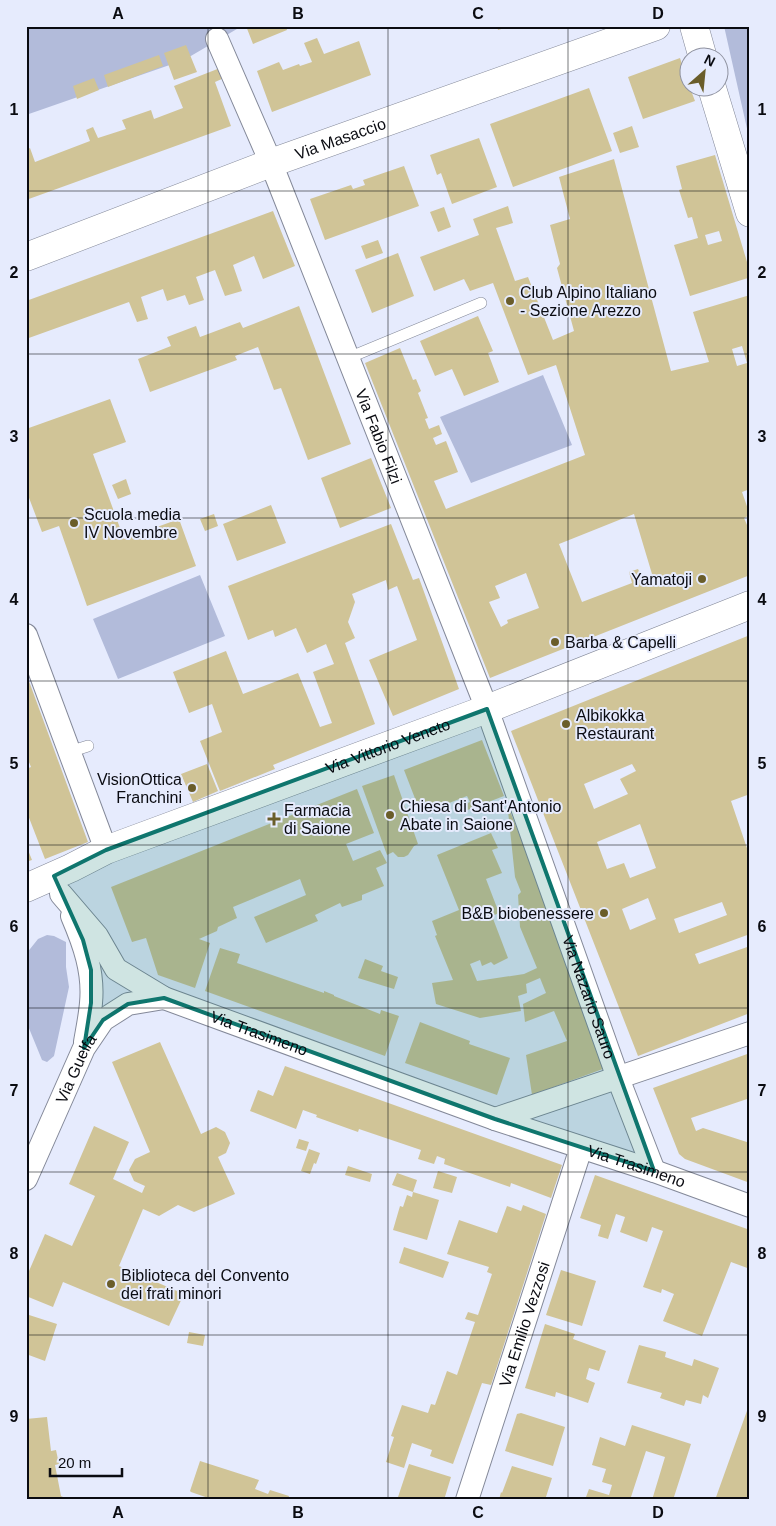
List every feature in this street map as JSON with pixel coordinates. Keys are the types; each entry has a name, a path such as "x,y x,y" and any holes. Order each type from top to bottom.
{"main road":[{"name":"Via Masaccio","path":"26,257 271,163 656,26"},
{"path":"694,26 700,48"},
{"path":"715,98 750,213"},
{"name":"Via Vittorio Veneto","path":"26,888 58,885 106,850 488,709 750,605"}],"street":[{"name":"Via Fabio Filzi","path":"217,39 271,163 488,709"},
{"path":"26,635 79,749 106,850"},
{"name":"Via Nazario Sauro","path":"488,709 618,1078 654,1171"},
{"path":"58,885 83,940 91,970 91,1003 84,1048"},
{"name":"Via Trasimeno","path":"58,885 97,936 116,969 164,998 495,1118 654,1171 750,1206"},
{"name":"Via Guelfa","path":"26,1179 84,1048 103,1020 128,1004 164,998"},
{"path":"495,1118 750,1033"},
{"name":"Via Emilio Vezzosi","path":"467,1500 582,1148"}],"lane":[{"path":"348,358 481,303"}],"highlighted area":[{"path":"487,709 654,1171 495,1119 164,998 128,1004 103,1020 84,1048 91,1003 91,970 83,940 54,876 106,850"}],"shaded area":[{"path":"26,26 242,26 184,60 26,115"},
{"path":"724,26 750,26 750,142"},
{"path":"543,375 572,445 471,483 440,417"},
{"path":"200,575 225,636 118,679 93,619"},
{"path":"47,935 66,942 66,967 69,987 54,1056 47,1062 42,1060 26,1021 26,954 38,939"}],"building":[{"path":"246,26 286,26 287,30 253,44"},
{"path":"497,26 508,26 508,27 498,30"},
{"path":"317,38 324,54 359,41 371,75 272,112 257,71 279,62 283,70 299,64 300,66 312,62 304,43"},
{"path":"186,45 197,72 174,80 164,53"},
{"path":"159,55 163,66 108,87 104,75"},
{"path":"678,59 678,98 694,98 695,101 643,119 628,77"},
{"path":"220,68 224,78 215,82 231,126 26,200 26,150 30,148 35,162 90,141 86,130 93,127 98,138 126,129 122,120 151,110 154,119 183,108 174,86"},
{"path":"94,78 99,90 77,99 73,86"},
{"path":"589,88 612,151 513,187 490,124"},
{"path":"632,126 639,147 620,153 613,133"},
{"path":"479,138 497,187 452,204 441,173 437,175 430,155"},
{"path":"715,155 750,272 748,278 690,296 674,245 698,238 692,217 688,218 679,190 682,189 676,166","holes":["719,231 722,241 708,245 705,235"]},
{"path":"614,159 671,371 709,362 693,312 750,295 750,489 742,492 750,515 744,518 750,532 750,575 490,678 365,363 400,348 413,380 416,379 421,391 418,393 428,418 425,419 429,429 439,425 442,434 433,438 436,445 446,441 458,472 434,481 446,509 585,455 556,365 528,375 493,283 470,291 464,279 434,291 420,257 479,235 473,219 508,206 513,223 496,228 515,281 528,277 553,340 574,331 557,268 560,264 550,225 570,219 559,177","holes":["742,346 747,363 737,366 732,349","634,514 652,574 642,578 638,569 629,572 632,583 582,602 559,544","526,573 539,608 507,620 508,623 501,627 489,602 500,598 495,586"]},
{"path":"404,166 419,206 325,240 310,199 351,185 353,189 365,185 363,180"},
{"path":"444,207 451,227 438,232 430,212"},
{"path":"273,211 295,266 263,279 254,256 233,265 242,291 225,296 215,270 196,277 204,300 189,305 185,295 167,301 163,289 141,297 148,319 137,322 129,302 26,339 26,301"},
{"path":"378,240 383,253 366,259 361,246"},
{"path":"398,253 414,296 372,313 355,270"},
{"path":"299,306 351,444 308,460 281,388 274,390 258,347 235,356 237,360 150,392 138,359 171,346 167,337 196,326 200,337 240,322 243,328"},
{"path":"478,316 493,351 488,353 499,382 464,396 452,369 435,376 420,341"},
{"path":"110,399 126,442 93,454 124,539 179,519 196,566 87,606 59,526 42,532 26,490 26,429"},
{"path":"371,458 391,508 340,528 321,478"},
{"path":"126,479 131,494 118,499 112,485"},
{"path":"271,505 286,543 237,561 223,524"},
{"path":"214,514 218,526 205,531 200,519"},
{"path":"391,524 413,580 419,578 459,689 393,716 369,660 417,640 397,586 388,590 386,580 352,594 355,602 348,622 355,638 345,643 375,724 273,765 275,769 220,791 200,741 222,732 212,704 189,713 173,672 226,651 243,694 298,673 320,727 332,723 313,672 334,664 326,644 307,653 296,628 275,637 273,630 248,640 228,586"},
{"path":"750,635 750,794 731,801 750,857 750,934 695,954 699,964 750,946 750,1013 638,1056 511,731","holes":["632,764 636,771 620,779 628,794 594,809 584,784","640,824 656,868 630,878 624,863 607,869 597,842","648,898 656,919 630,930 622,909","722,902 727,915 679,933 674,919"]},
{"path":"26,673 88,842 45,859 26,810 26,769 31,767 26,755"},
{"path":"482,740 504,796 457,814 455,808 470,802 467,796 421,814 404,770"},
{"path":"207,764 218,791 193,802 181,774"},
{"name":"Chiesa di Sant'Antonio Abate in Saione","path":"394,775 418,844 404,857 398,857 393,852 387,855 362,786"},
{"path":"357,789 374,833 346,844 353,861 380,850 387,863 376,868 384,886 362,895 362,900 342,907 340,903 315,915 318,921 266,943 254,917 306,895 300,879 233,907 237,918 218,927 217,931 199,939 210,943 195,988 158,975 146,938 132,942 111,887"},
{"path":"508,811 510,811 611,1066 532,1095 526,1055 567,1041 554,1011 525,1022 523,1004 546,993 540,978 526,984 527,993 518,996 521,1011 480,1018 436,1004 432,983 453,980 435,936 437,935 432,921 459,910 437,855 491,833 498,848 492,850 502,873 486,879 499,913 492,916 508,958 494,965 491,962 482,966 480,960 470,964 477,981 524,974 537,968 520,927 518,895 521,892 515,877"},
{"path":"26,845 32,860 26,862"},
{"path":"220,948 240,954 237,963 324,993 324,991 380,1014 381,1010 399,1016 385,1056 205,991"},
{"path":"365,959 383,966 381,971 398,977 394,989 358,978"},
{"path":"420,1022 470,1041 469,1044 510,1058 497,1095 405,1063"},
{"path":"160,1042 201,1134 216,1127 225,1132 230,1143 226,1153 218,1157 235,1194 194,1212 178,1205 159,1216 143,1209 119,1266 184,1294 169,1326 63,1282 53,1307 26,1296 26,1278 45,1234 72,1246 95,1196 69,1184 94,1126 129,1142 113,1179 142,1193 145,1186 134,1181 129,1170 135,1159 150,1152 112,1062"},
{"path":"750,1053 750,1098 691,1118 696,1131 703,1128 750,1143 750,1183 685,1159 679,1154 653,1088"},
{"path":"285,1066 562,1165 551,1198 511,1183 510,1187 444,1164 445,1159 437,1156 434,1164 418,1159 421,1150 359,1129 358,1132 316,1117 317,1115 303,1110 296,1129 250,1111 258,1090 273,1096"},
{"path":"299,1139 309,1142 306,1151 296,1148"},
{"path":"309,1149 320,1153 310,1174 301,1171"},
{"path":"348,1166 372,1174 370,1182 345,1175"},
{"path":"438,1171 457,1177 452,1193 433,1188"},
{"path":"397,1173 417,1180 413,1192 392,1185"},
{"path":"595,1175 750,1230 750,1269 731,1262 702,1336 663,1321 674,1294 662,1289 661,1293 643,1287 663,1231 652,1227 647,1242 620,1232 625,1217 616,1214 608,1239 598,1236 601,1225 580,1218"},
{"path":"413,1192 439,1200 427,1240 393,1230 400,1206 403,1207 407,1195 412,1197"},
{"path":"523,1205 546,1214 491,1385 482,1383 453,1464 430,1456 432,1450 412,1443 404,1468 386,1462 394,1437 391,1436 402,1405 428,1413 431,1404 435,1405 447,1371 457,1375 475,1322 465,1319 468,1312 478,1315 492,1274 487,1272 489,1267 447,1254 459,1220 497,1233 507,1206 521,1211"},
{"path":"404,1247 449,1262 443,1278 399,1263"},
{"path":"561,1270 596,1281 582,1326 546,1315"},
{"path":"26,1314 57,1324 45,1361 26,1354"},
{"path":"545,1324 575,1334 573,1339 606,1351 599,1371 589,1368 586,1379 595,1383 588,1403 556,1392 555,1397 525,1388"},
{"path":"189,1332 205,1335 203,1346 187,1343"},
{"path":"639,1345 666,1352 665,1357 692,1366 694,1359 719,1368 708,1398 703,1395 701,1404 686,1400 684,1406 660,1398 662,1393 627,1383"},
{"path":"748,1408 750,1408 750,1500 715,1500"},
{"path":"521,1413 565,1427 553,1466 505,1451 517,1414"},
{"path":"47,1417 51,1451 56,1450 59,1464 55,1465 61,1496 69,1500 26,1500 26,1419"},
{"path":"632,1425 691,1444 673,1500 652,1500 665,1457 646,1451 630,1500 594,1500 586,1497 589,1489 609,1495 612,1485 602,1482 606,1469 592,1465 600,1437 625,1446"},
{"path":"200,1461 259,1480 255,1489 268,1494 270,1490 289,1496 288,1500 214,1500 191,1492"},
{"path":"409,1464 451,1477 444,1500 397,1500"},
{"path":"512,1466 552,1478 545,1500 499,1500"}],"place":[{"name":"Club Alpino Italiano - Sezione Arezzo","path":"510,301"},
{"name":"Scuola media IV Novembre","path":"74,523"},
{"name":"Yamatoji","path":"702,579"},
{"name":"Barba & Capelli","path":"555,642"},
{"name":"Albikokka Restaurant","path":"566,724"},
{"name":"VisionOttica Franchini","path":"192,788"},
{"name":"Chiesa di Sant'Antonio Abate in Saione","path":"390,815"},
{"name":"Farmacia di Saione","path":"274,819"},
{"name":"B&B biobenessere","path":"604,913"},
{"name":"Biblioteca del Convento dei frati minori","path":"111,1284"}]}
